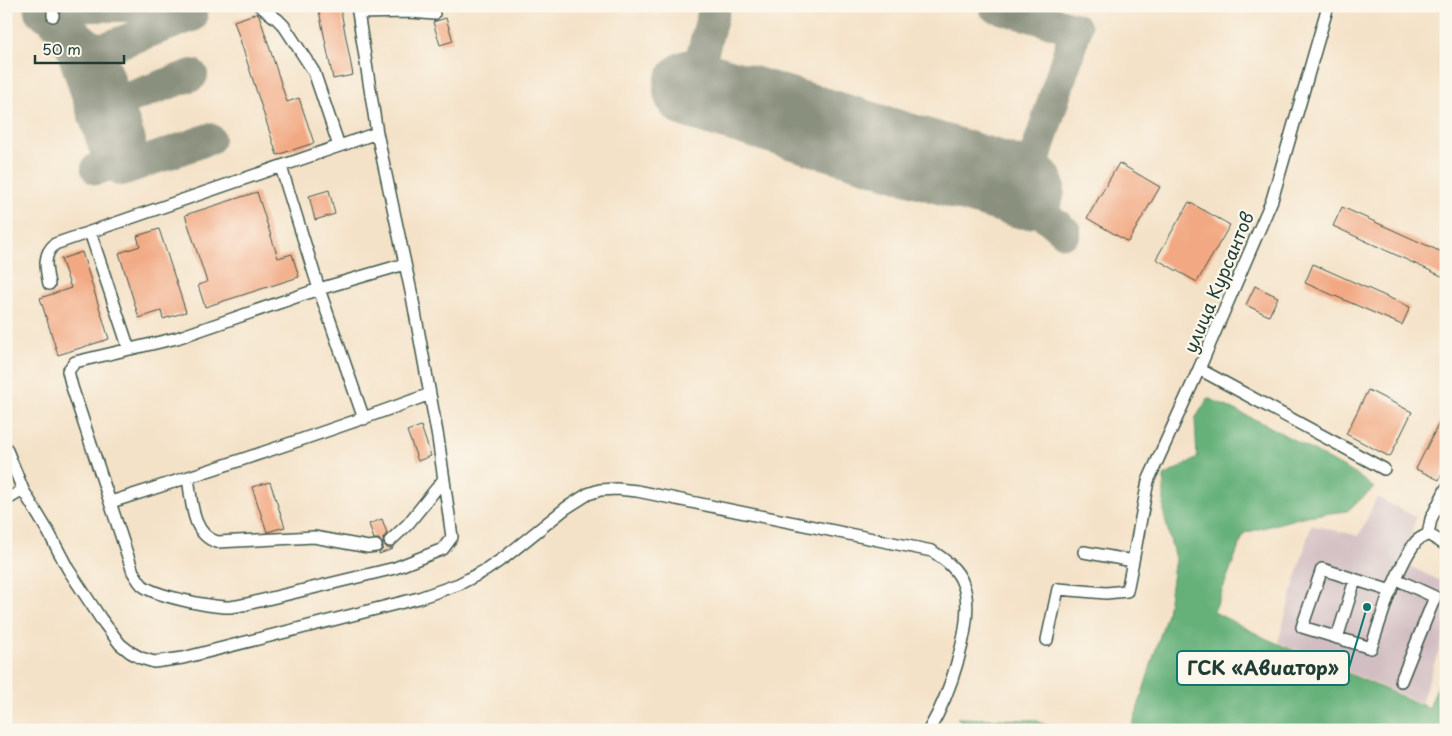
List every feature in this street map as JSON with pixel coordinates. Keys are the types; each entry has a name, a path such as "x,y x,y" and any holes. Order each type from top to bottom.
{"street":[{"path":"260,6 284,26 314,72 339,146"},
{"name":"улица Курсантов","path":"1328,6 1272,200 1199,369 1384,469"},
{"path":"405,264 319,289 177,338 75,362 68,371 72,388 133,572 141,584 151,591 160,594 206,604 227,607 247,604 395,568 443,549 452,537 430,394 405,264 377,133 357,10 434,14"},
{"path":"49,284 45,264 51,248 55,244 377,133"},
{"path":"281,167 319,289 364,419"},
{"path":"90,232 129,349"},
{"path":"1046,640 1058,589 1106,593 1127,592 1148,481 1199,369"},
{"path":"110,502 364,419 430,394"},
{"path":"6,448 23,490 68,569 101,619 120,644 141,658 154,662 183,658 418,598 458,584 486,570 566,508 588,494 600,490 637,491 932,551 953,567 963,583 968,614 960,652 944,701 929,730"},
{"path":"188,478 196,523 200,530 211,540 217,542 314,537 368,547 376,546"},
{"path":"390,541 408,524 444,478"},
{"path":"1390,591 1322,569 1302,627 1372,648 1390,591 1415,541 1428,534 1431,520 1446,489"},
{"path":"6,500 23,490"},
{"path":"1428,534 1446,545"},
{"path":"1084,552 1133,561"},
{"path":"1396,579 1435,597 1401,681"},
{"path":"1337,638 1355,580"}],"shaded area":[{"path":"1377,497 1416,517 1404,563 1446,584 1446,629 1421,703 1278,642 1311,525 1359,536"}],"green space":[{"path":"1208,398 1265,424 1357,475 1374,488 1347,511 1306,516 1244,533 1214,612 1267,639 1429,708 1446,664 1446,730 1131,730 1167,613 1175,559 1164,515 1164,476 1197,458 1195,419"},
{"path":"957,718 1035,720 1057,730 955,730 962,721"}],"building":[{"path":"318,6 340,6 353,75 333,79"},
{"path":"257,13 287,102 299,98 314,143 277,155 234,21"},
{"path":"446,18 453,41 440,45 433,22"},
{"path":"1119,163 1160,187 1128,242 1087,218"},
{"path":"329,190 335,214 315,220 309,196"},
{"path":"257,192 278,258 292,254 299,277 205,307 198,285 207,282 185,215"},
{"path":"1189,202 1230,225 1197,282 1156,259"},
{"path":"1342,207 1446,254 1446,278 1333,226"},
{"path":"159,229 186,312 163,319 161,311 139,318 119,253 140,246 137,236"},
{"path":"82,252 109,339 58,355 40,298 71,288 61,259"},
{"path":"1313,264 1410,307 1402,325 1305,283"},
{"path":"1255,286 1278,297 1269,316 1246,305"},
{"path":"1368,390 1412,412 1390,457 1346,434"},
{"path":"1446,409 1446,466 1439,480 1416,469"},
{"path":"421,426 431,456 418,461 407,431"},
{"path":"270,482 285,527 267,532 252,487"},
{"path":"382,519 387,533 383,538 383,543 387,548 393,549 379,554 383,549 383,545 379,539 374,539 369,524"}],"taxiway":[{"path":"50,6 157,6"},
{"path":"693,89 715,6"},
{"path":"994,6 1076,29 1025,189 1033,205 1065,232"},
{"path":"40,11 51,19 68,37 110,164 122,170 209,139"},
{"path":"92,47 108,47 192,16"},
{"path":"64,24 92,47 102,59 130,141 124,157 97,169"},
{"path":"96,105 102,106 117,102 192,75"}],"runway":[{"path":"693,89 1025,189"}],"place":[{"name":"ГСК «Авиатор»","path":"1367,607"}]}
